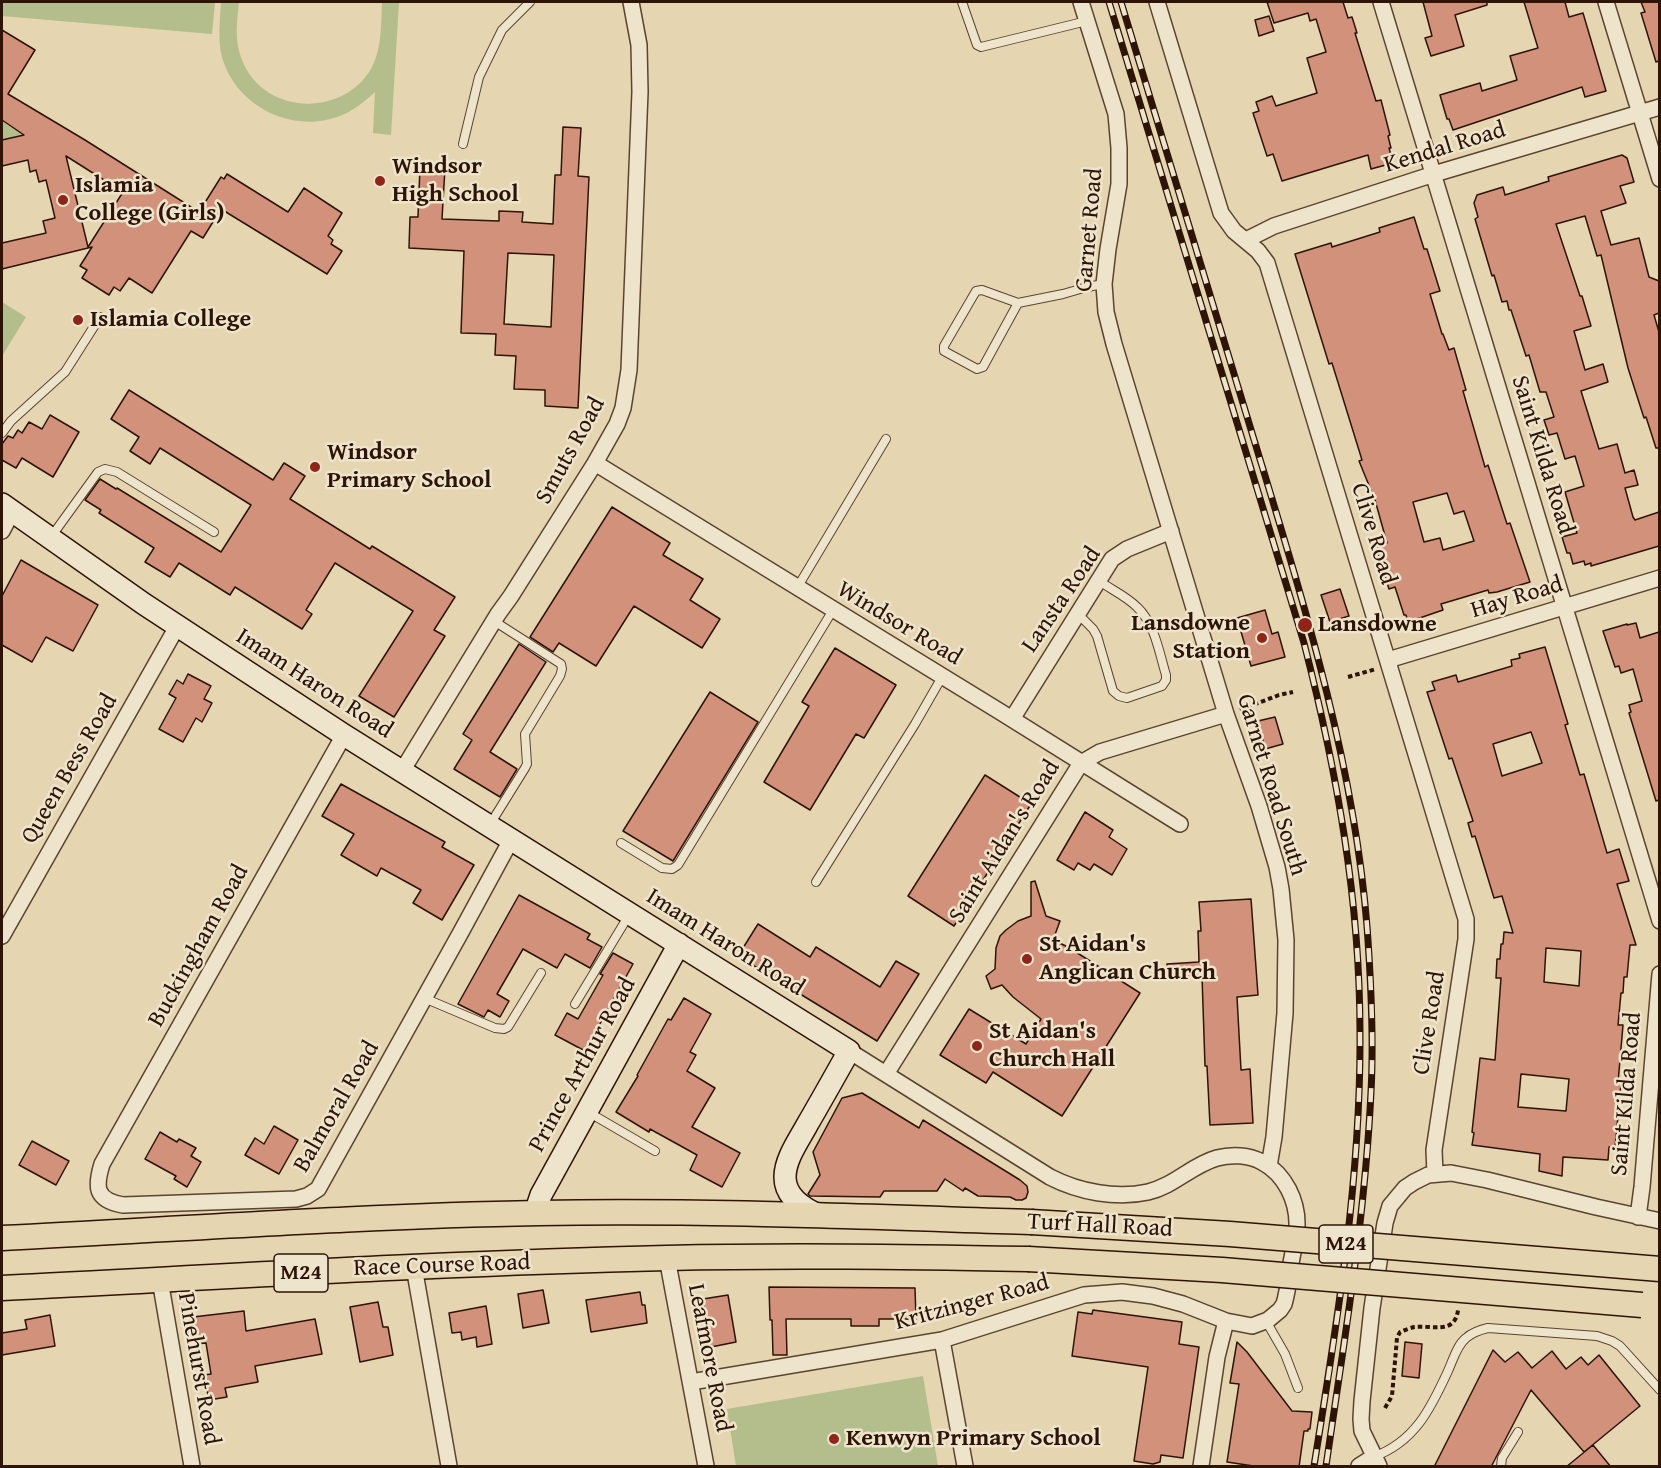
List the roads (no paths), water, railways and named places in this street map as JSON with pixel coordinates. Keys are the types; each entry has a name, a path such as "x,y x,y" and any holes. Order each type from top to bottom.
{"main road":[{"name":"Turf Hall Road","path":"538,1213 623,1212 1031,1222 1230,1234 1659,1269"},
{"name":"Race Course Road","path":"2,1238 416,1216 538,1213"},
{"name":"Turf Hall Road","path":"666,1258 834,1256 1028,1259 1222,1270 1651,1306"},
{"name":"Race Course Road","path":"2,1288 414,1267 666,1258"}],"street":[{"name":"Smuts Road","path":"402,771 595,463 617,424 623,408 629,370 640,92 639,45 631,2"},
{"name":"Garnet Road","path":"1081,2 1116,114 1119,148 1119,184 1104,284 1106,312 1171,531"},
{"name":"Clive Road","path":"1156,2 1221,213 1233,231 1258,251 1267,263 1382,664 1467,925 1434,1150 1435,1174"},
{"name":"Saint Kilda Road","path":"1381,2 1659,921"},
{"path":"1606,2 1659,179"},
{"name":"Kendal Road","path":"1246,240 1274,226 1434,174 1659,107"},
{"name":"Windsor Road","path":"595,463 1180,824"},
{"path":"2,531 7,508"},
{"name":"Imam Haron Road","path":"7,508 144,604 344,735 1050,1177 1092,1192 1123,1194 1161,1188 1194,1167 1229,1156 1256,1159 1269,1166"},
{"name":"Lansta Road","path":"1012,719 1112,560 1127,549 1171,531"},
{"name":"Garnet Road South","path":"1171,531 1226,714 1272,847 1281,890 1286,940 1285,1013 1274,1137 1269,1166"},
{"name":"Hay Road","path":"1382,664 1659,578"},
{"name":"Queen Bess Road","path":"2,936 178,625"},
{"name":"Saint Aidan's Road","path":"886,1074 1081,763 1100,752 1226,714"},
{"name":"Buckingham Road","path":"97,1180 102,1164 344,735"},
{"name":"Balmoral Road","path":"97,1180 100,1193 109,1201 123,1205 296,1199 318,1189 511,840"},
{"name":"Prince Arthur Road","path":"538,1213 541,1195 679,944"},
{"name":"Saint Kilda Road","path":"1638,1217 1659,974"},
{"path":"822,1216 805,1209 796,1202 790,1193 785,1177 794,1149 849,1052"},
{"path":"1201,1467 1217,1357 1226,1322 1252,1326 1275,1315 1284,1304 1297,1228 1296,1214 1289,1189 1269,1166"},
{"path":"1359,1467 1376,1462 1362,1431 1361,1419 1372,1308 1385,1223 1390,1206 1405,1188 1422,1177 1451,1173 1659,1221"},
{"name":"Leafmore Road","path":"666,1258 706,1467"},
{"path":"414,1267 449,1467"},
{"name":"Pinehurst Road","path":"160,1280 192,1467"},
{"name":"Kritzinger Road","path":"691,1382 942,1340 1084,1295 1122,1292 1153,1296 1183,1304 1226,1322"},
{"path":"942,1340 965,1467"}],"lane":[{"path":"463,144 479,77 502,30 530,2"},
{"path":"962,2 977,45 981,47 1087,21"},
{"path":"1018,303 983,367 977,369 944,351 944,346 976,291 982,290 1018,303 1104,284"},
{"path":"2,433 11,421 65,372 100,317"},
{"path":"797,588 886,439"},
{"path":"50,538 98,472 105,469 117,472 214,532"},
{"path":"1077,614 1097,636 1113,691 1127,698 1162,686 1166,675 1151,626 1145,615 1136,605 1098,580"},
{"path":"621,843 662,868 672,869 678,865 833,610"},
{"path":"489,826 525,768 525,734 562,669 561,664 494,621"},
{"path":"816,882 942,677"},
{"path":"575,1004 630,913"},
{"path":"424,998 495,1028 504,1029 508,1027 541,973"},
{"path":"587,1112 655,1150"},
{"path":"1266,1321 1285,1354 1298,1388"},
{"path":"1376,1462 1382,1454 1399,1444 1416,1427 1435,1399 1463,1341 1474,1332 1488,1328 1596,1336 1612,1341 1628,1354 1659,1390"},
{"path":"1501,1467 1502,1458 1518,1432"}],"railway":[{"path":"1109,2 1304,643 1327,740 1351,885 1359,983 1360,1033 1356,1142 1346,1250 1314,1466"},
{"path":"1121,2 1277,514 1310,630 1340,747 1361,866 1371,988 1371,1092 1359,1233 1326,1466"}],"place":[{"name":"Windsor High School","path":"380,181"},
{"name":"Islamia College (Girls)","path":"63,200"},
{"name":"Islamia College","path":"78,320"},
{"name":"Windsor Primary School","path":"315,467"},
{"name":"Lansdowne","path":"1305,625"},
{"name":"Lansdowne Station","path":"1262,638"},
{"name":"St Aidan's Anglican Church","path":"1027,959"},
{"name":"St Aidan's Church Hall","path":"977,1046"},
{"name":"Kenwyn Primary School","path":"834,1439"}]}
